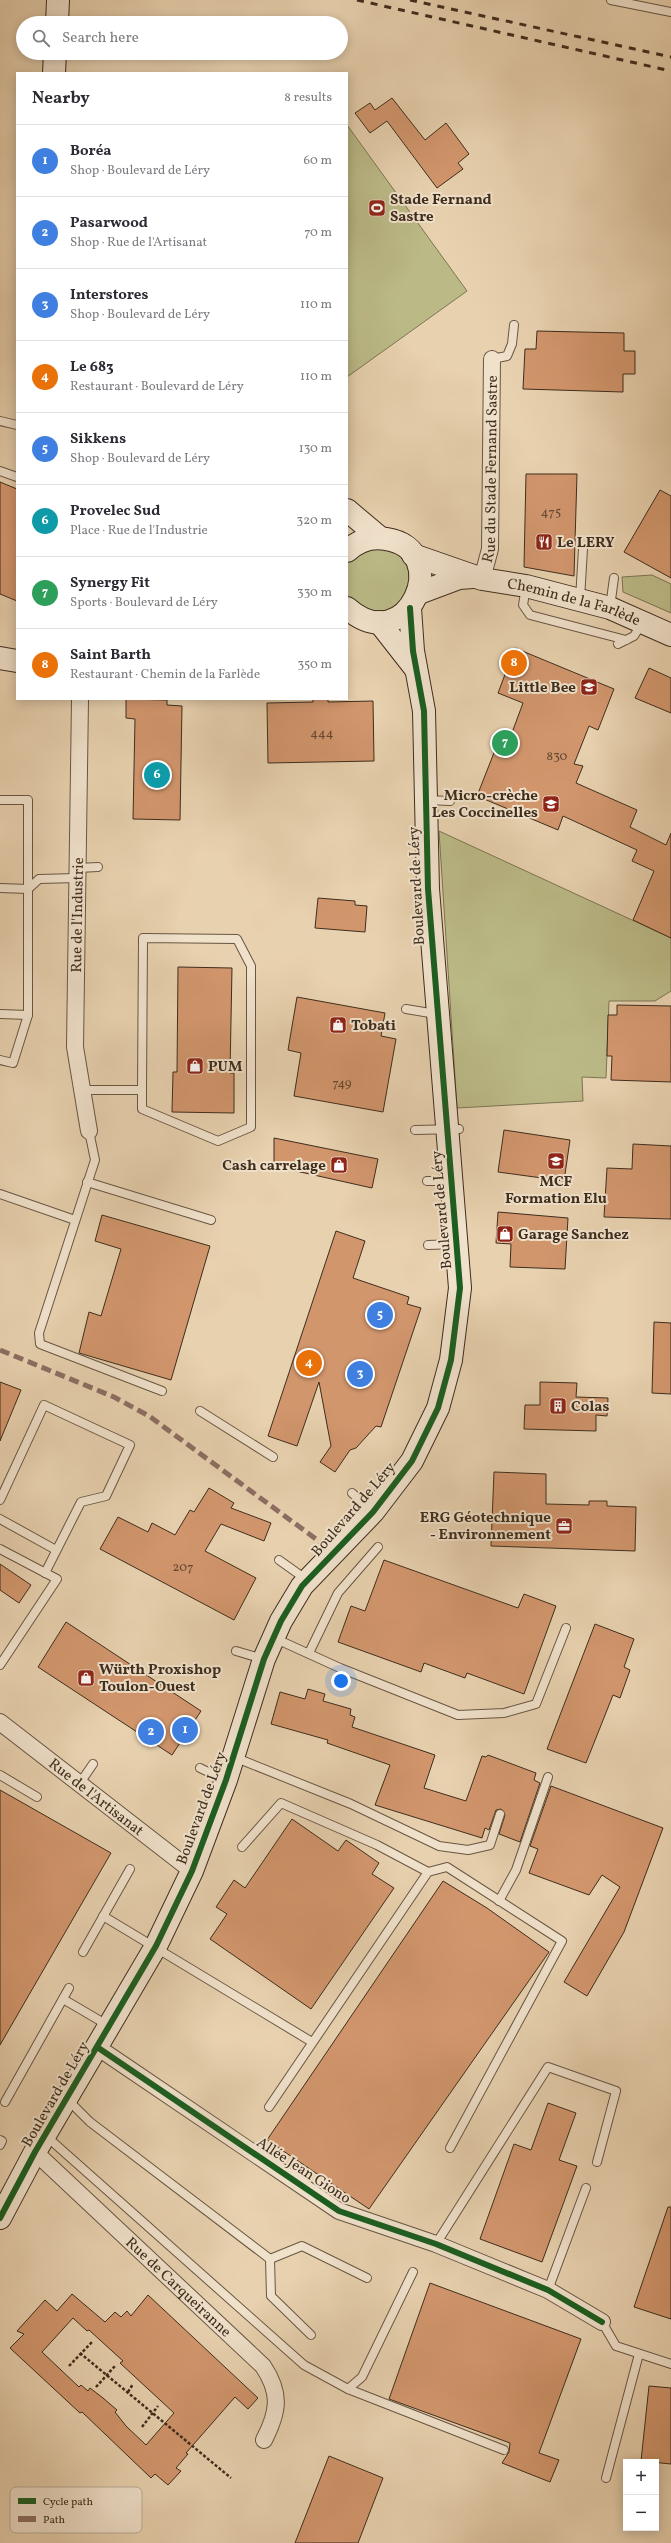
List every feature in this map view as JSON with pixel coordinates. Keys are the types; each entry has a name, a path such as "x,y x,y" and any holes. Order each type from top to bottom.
{"street":[{"path":"57,16 58,0"},
{"path":"54,72 55,60"},
{"name":"Rue du Stade Fernand Sastre","path":"479,578 490,549 492,359"},
{"path":"348,511 379,537"},
{"path":"348,550 360,541 379,537 392,539 413,555"},
{"name":"Chemin de la Farlède","path":"413,555 479,578 526,586 610,608 671,635"},
{"name":"Boulevard de Léry","path":"0,2218 40,2144 156,1946 192,1871 226,1780 264,1659 285,1615 308,1581 373,1512 412,1461 438,1408 451,1360 460,1288 458,1232 452,1181 453,1128 436,1014 428,889 424,711 410,626 420,573 413,555"},
{"name":"Chemin de la Farlède","path":"359,618 401,616 414,601 459,578 479,578"},
{"name":"Boulevard de Léry","path":"359,618 417,671"},
{"path":"0,658 16,661"},
{"name":"Rue de l'Industrie","path":"80,700 75,1047 89,1131"},
{"name":"Rue de l'Artisanat","path":"0,1722 192,1871"},
{"name":"Allée Jean Giono","path":"97,2047 339,2211 436,2244 548,2290 602,2322"},
{"name":"Rue de Carqueiranne","path":"40,2144 263,2366 274,2382 277,2400 272,2424 264,2440"}],"lane":[{"path":"611,0 671,12"},
{"path":"492,359 507,356 512,344 514,325"},
{"path":"0,421 16,425"},
{"path":"0,471 16,477"},
{"path":"580,600 583,549"},
{"path":"610,608 614,578"},
{"path":"526,586 523,605 530,615 626,640"},
{"path":"618,644 634,636 642,622"},
{"path":"426,799 450,801"},
{"path":"0,800 28,800 28,1015 13,1063 0,1060"},
{"path":"0,888 28,889 39,879 77,873 98,867"},
{"path":"143,938 238,939 250,966 252,1127 218,1141 142,1109 142,1090 143,938"},
{"path":"406,1009 436,1014"},
{"path":"0,1014 28,1015"},
{"path":"82,1090 142,1090"},
{"path":"415,1130 453,1128"},
{"path":"89,1131 95,1160 39,1333 40,1344 162,1391"},
{"path":"427,1181 452,1181"},
{"path":"88,1182 211,1220"},
{"path":"0,1194 75,1220"},
{"path":"428,1245 458,1232"},
{"path":"0,1500 44,1405 130,1445 106,1496 81,1502 45,1573"},
{"path":"200,1411 273,1457"},
{"path":"352,1493 373,1512"},
{"path":"0,1519 56,1550"},
{"path":"309,1653 338,1593 378,1547"},
{"path":"0,1549 57,1579 0,1665"},
{"path":"279,1560 308,1581"},
{"path":"274,1637 309,1653 458,1714 504,1713 536,1704 566,1628"},
{"path":"236,1651 264,1659"},
{"path":"234,1756 351,1804 439,1846 468,1850 490,1845 500,1814"},
{"path":"80,1783 93,1764"},
{"path":"200,1768 226,1780"},
{"path":"0,1775 36,1797"},
{"path":"499,1901 516,1870 548,1777"},
{"path":"242,1847 281,1803 377,1846 428,1872 447,1868 562,1941 450,2148"},
{"path":"83,1952 130,1869"},
{"path":"269,2107 428,1872"},
{"path":"103,1916 156,1946 312,2042"},
{"path":"5,2102 69,1988"},
{"path":"63,2000 110,2026"},
{"path":"436,2244 548,2067 616,2091 597,2162"},
{"path":"67,2099 102,2132 270,2259"},
{"path":"0,2140 2,2141 0,2145"},
{"path":"40,2144 304,2365 348,2389 504,2450"},
{"path":"548,2290 586,2188"},
{"path":"270,2259 302,2246 367,2278"},
{"path":"270,2259 271,2296 311,2335"},
{"path":"348,2389 362,2377 413,2272"},
{"path":"602,2322 616,2346 671,2364"},
{"path":"606,2478 639,2354"}],"path":[{"path":"68,2366 93,2341"},
{"path":"80,2353 231,2478"},
{"path":"96,2387 115,2366"},
{"path":"128,2392 133,2384"},
{"path":"142,2427 158,2406"}],"shaded area":[{"name":"Stade Fernand Sastre","path":"348,126 467,291 348,376"},
{"path":"369,538 418,563 401,616 348,608 348,550"},
{"path":"652,575 671,584 671,613 623,592 622,577"},
{"path":"439,831 671,938 671,991 655,1001 609,1001 606,1078 582,1077 583,1101 457,1108"}],"building":[{"path":"392,98 425,140 446,123 469,154 458,163 463,169 437,188 387,121 370,133 355,113 370,103 375,110"},
{"path":"537,331 624,333 624,351 635,351 635,374 623,374 623,392 523,389 525,349 536,349"},
{"path":"526,474 577,474 574,576 524,567"},
{"path":"0,482 16,489 16,601 0,594"},
{"path":"660,490 671,496 671,578 624,552"},
{"path":"515,648 614,689 598,730 589,726 574,764 583,766 576,783 637,810 630,827 666,845 671,833 671,938 633,920 654,871 632,861 637,850 563,816 558,830 477,796 501,735 510,738 523,703 498,693"},
{"path":"649,668 671,678 671,713 635,698"},
{"path":"126,700 167,700 167,705 182,706 180,820 133,819 135,719 126,718"},
{"path":"313,700 328,700 328,702 373,701 374,761 268,763 267,703 313,702"},
{"path":"318,898 355,901 355,905 367,906 365,932 315,928"},
{"path":"178,967 232,968 230,1073 234,1073 234,1113 172,1112 173,1072 177,1072"},
{"path":"297,997 385,1013 381,1036 396,1039 383,1112 294,1096 301,1053 288,1050"},
{"path":"617,1005 671,1006 671,1082 611,1080 612,1056 607,1056 608,1015 617,1015"},
{"path":"504,1130 570,1140 564,1181 498,1172"},
{"name":"Cash carrelage","path":"274,1138 378,1159 372,1188 287,1169 274,1169"},
{"path":"633,1144 671,1146 671,1219 604,1217 607,1168 632,1169"},
{"path":"498,1212 568,1218 565,1269 510,1267 511,1244 496,1243"},
{"path":"102,1215 210,1246 171,1380 79,1353 89,1312 101,1316 121,1249 95,1241"},
{"path":"336,1231 365,1241 353,1278 409,1297 407,1304 421,1308 381,1427 376,1426 356,1448 350,1450 335,1472 320,1462 331,1446 319,1382 297,1446 268,1436"},
{"name":"Colas","path":"654,1322 671,1323 671,1394 652,1393"},
{"path":"0,1382 21,1390 0,1441"},
{"path":"540,1382 577,1383 576,1397 608,1398 607,1416 596,1415 596,1431 524,1429 525,1405 540,1405"},
{"name":"ERG Géotechnique - Environnement","path":"494,1472 546,1474 546,1504 589,1505 589,1501 607,1501 607,1506 636,1507 635,1551 491,1546"},
{"path":"209,1488 234,1503 231,1508 271,1523 264,1541 221,1524 205,1551 256,1578 234,1620 100,1549 118,1517 148,1532 152,1523 175,1535 190,1510 194,1512"},
{"path":"384,1560 518,1608 524,1594 556,1606 524,1694 467,1673 465,1678 424,1663 421,1672 338,1642 351,1606 365,1611"},
{"path":"0,1564 31,1585 19,1603 0,1590"},
{"path":"66,1622 201,1711 172,1755 38,1667"},
{"path":"595,1624 634,1639 624,1667 630,1670 620,1698 613,1695 586,1763 547,1749"},
{"path":"308,1689 325,1694 323,1701 351,1709 350,1715 355,1717 352,1727 435,1755 424,1788 466,1801 482,1756 486,1757 488,1755 536,1773 534,1780 540,1783 520,1842 499,1834 505,1815 501,1809 496,1810 489,1830 485,1828 482,1838 375,1805 390,1765 327,1743 328,1740 271,1724 280,1692 305,1699"},
{"path":"551,1786 663,1828 624,1932 587,1996 564,1982 620,1887 602,1875 589,1895 529,1873 538,1849 530,1846"},
{"path":"0,1790 111,1853 0,2045"},
{"path":"292,1819 338,1851 346,1840 379,1863 372,1874 394,1888 311,2009 210,1939 227,1914 216,1907 234,1880 245,1888"},
{"path":"443,1881 487,1908 549,1952 369,2209 267,2140"},
{"path":"548,2103 576,2113 559,2160 577,2166 542,2262 480,2239 514,2144 531,2150"},
{"path":"668,2207 671,2207 671,2319 634,2307"},
{"path":"430,2283 581,2339 539,2453 559,2460 550,2482 502,2463 509,2452 510,2443 389,2399"},
{"path":"72,2294 105,2322 115,2312 121,2317 127,2311 131,2316 148,2295 258,2398 248,2409 235,2397 186,2453 188,2454 176,2468 181,2471 168,2485 155,2474 151,2478 82,2412 80,2413 10,2348 24,2334 17,2331 45,2300 57,2311","holes":["73,2318 87,2331 89,2330 123,2361 120,2363 174,2413 146,2445 126,2426 115,2412 117,2410 90,2388 88,2391 81,2385 79,2387 42,2352"]},
{"path":"649,2386 671,2388 671,2464 659,2463 659,2459 641,2459"},
{"path":"329,2456 383,2478 358,2543 295,2543"}],"railway":[{"path":"357,0 671,71"},
{"path":"410,0 671,57"}],"marked path":[{"path":"0,1350 114,1397 149,1416 335,1553"}],"cycle path":[{"path":"0,2218 35,2152 156,1946 192,1871 226,1780 264,1659 281,1621 302,1586 373,1512 412,1461 438,1408 451,1360 460,1288 428,889 424,711 413,651 410,608"},
{"path":"97,2047 339,2211 436,2244 548,2290 602,2322"}],"place":[{"name":"Stade Fernand Sastre","path":"377,208"},
{"name":"Le LERY","path":"544,542"},
{"name":"Saint Barth","path":"514,663"},
{"name":"Little Bee","path":"589,687"},
{"name":"Synergy Fit","path":"505,743"},
{"name":"Provelec Sud","path":"157,775"},
{"name":"Micro-crèche Les Coccinelles","path":"551,804"},
{"name":"Tobati","path":"338,1025"},
{"name":"PUM","path":"195,1066"},
{"name":"MCF Formation Elu","path":"556,1161"},
{"name":"Cash carrelage","path":"339,1165"},
{"name":"Garage Sanchez","path":"505,1234"},
{"name":"Sikkens","path":"380,1315"},
{"name":"Le 683","path":"309,1363"},
{"name":"Interstores","path":"360,1374"},
{"name":"Colas","path":"558,1406"},
{"name":"ERG Géotechnique - Environnement","path":"564,1526"},
{"name":"Würth Proxishop Toulon-Ouest","path":"86,1678"},
{"name":"Boréa","path":"185,1730"},
{"name":"Pasarwood","path":"151,1732"}]}
